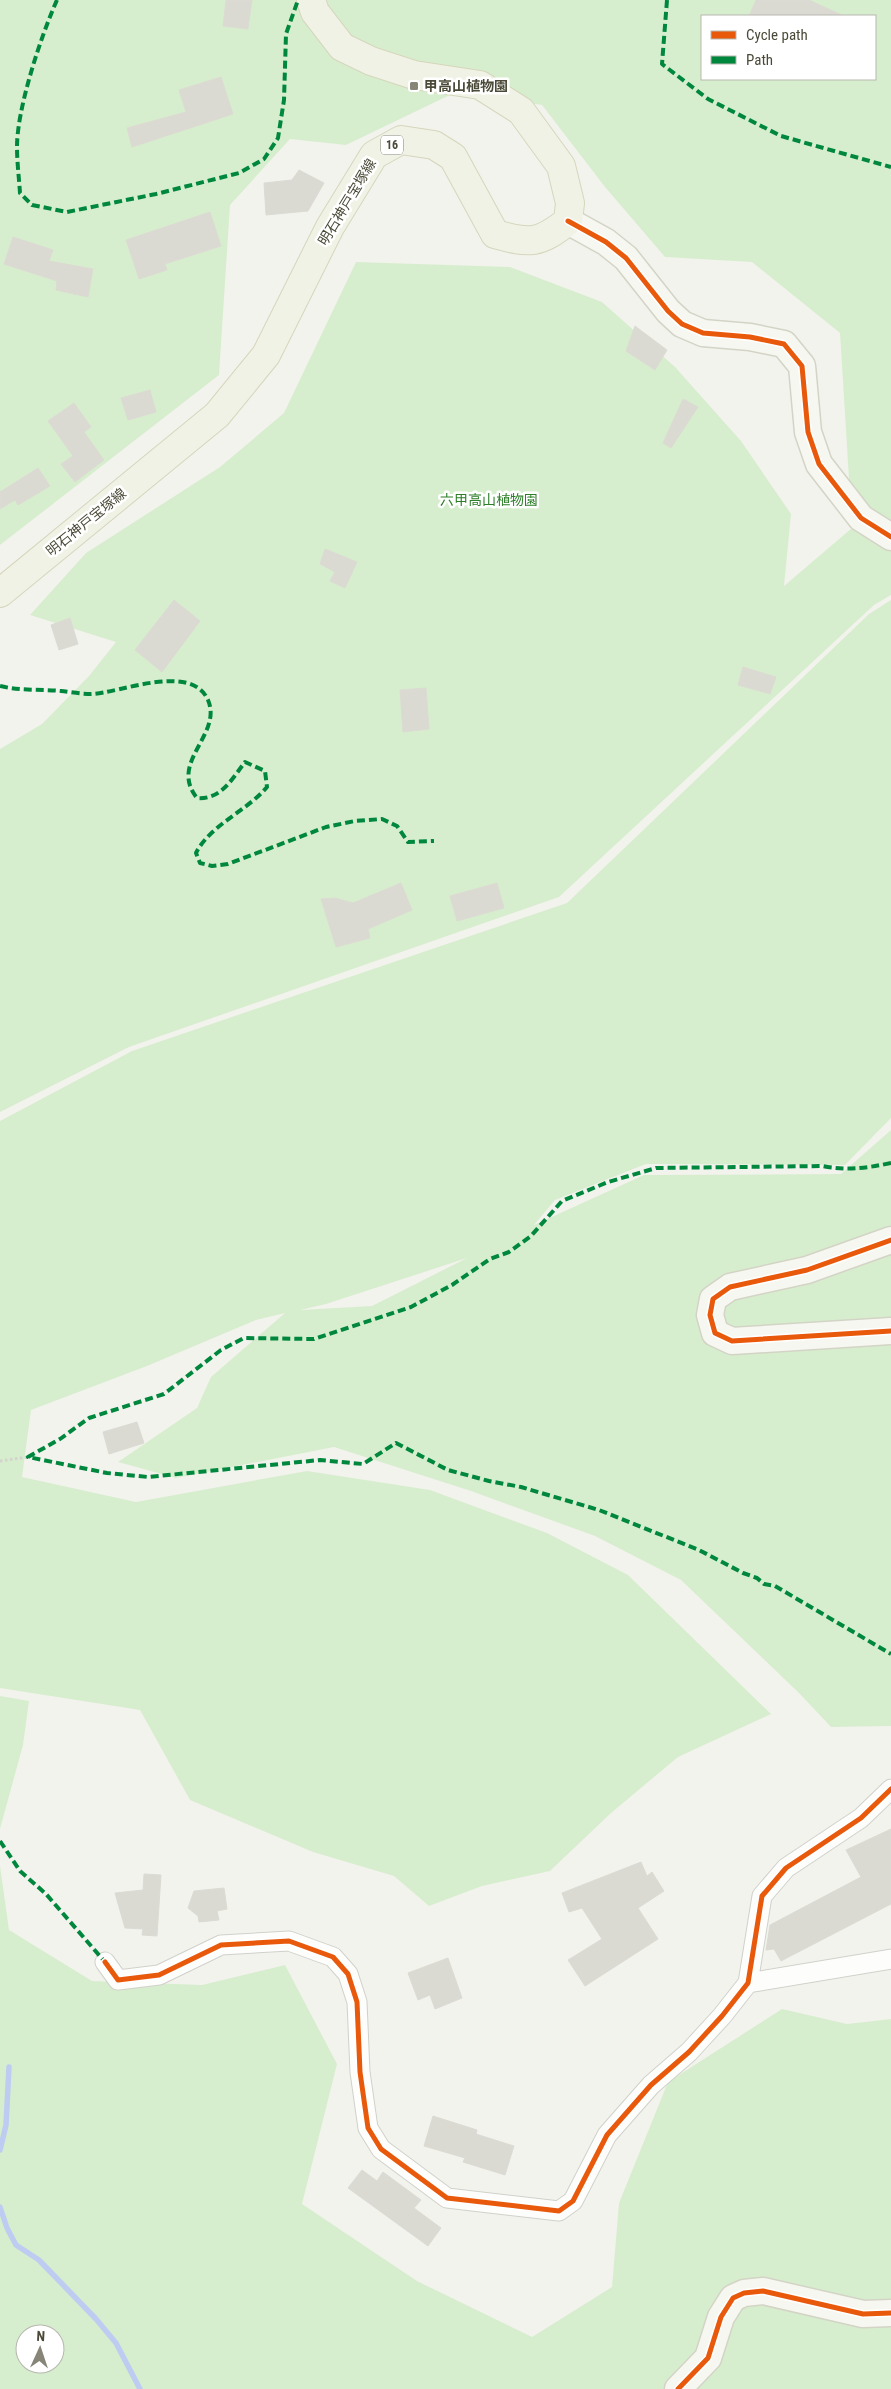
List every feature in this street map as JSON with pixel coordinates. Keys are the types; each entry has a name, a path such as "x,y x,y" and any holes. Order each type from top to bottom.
{"main road":[{"path":"311,0 315,12 342,47 372,61 414,75 480,85 521,111 561,166 570,203 568,221"},
{"name":"明石神戸宝塚線","path":"0,594 217,415 266,355 330,227 374,154 401,140 434,145 454,157 495,234 521,241 539,238 548,236 568,221"}],"street":[{"path":"568,221 606,242 626,258 668,311 682,324 703,333 750,337 784,344 802,366 808,432 818,464 861,518 891,537"},
{"path":"891,1240 807,1270 730,1287 714,1300 710,1315 715,1333 732,1341 891,1331"},
{"path":"106,1962 118,1980 159,1975 221,1945 289,1941 332,1957 348,1974 357,2002 360,2072 368,2128 381,2149 447,2198 559,2211 574,2200 607,2135 651,2084 689,2052 722,2016 748,1982 762,1896 786,1868 861,1818 891,1789"},
{"path":"748,1982 891,1958"},
{"path":"678,2389 708,2358 721,2318 733,2298 744,2293 763,2291 863,2314 891,2312"}],"path":[{"path":"0,1461 28,1456"}],"green space":[{"name":"六甲高山植物園","path":"0,0 891,0 891,595 874,605 559,897 129,1047 0,1112 0,749 42,724 89,676 116,642 30,615 86,553 220,467 284,413 356,262 510,267 602,302 675,367 741,441 791,514 784,586 852,528 840,333 752,262 665,257 605,187 542,105 454,93 346,145 290,139 230,205 219,375 0,545"},
{"path":"891,600 891,1118 845,1165 646,1164 555,1200 534,1225 644,1175 841,1174 891,1130 891,1726 831,1727 800,1694 681,1580 595,1536 471,1491 334,1447 176,1478 118,1462 197,1408 211,1377 285,1313 256,1320 147,1366 31,1410 22,1477 136,1502 307,1471 430,1490 547,1533 628,1575 771,1714 678,1757 611,1813 550,1871 482,1886 429,1906 394,1876 313,1852 190,1800 140,1710 0,1688 0,1121 132,1051 567,903 869,614","holes":["467,1258 372,1306 300,1310 326,1304"]},
{"path":"0,1696 29,1701 23,1745 0,1829"},
{"path":"0,1866 9,1930 92,1981 202,1985 285,1965 337,2064 302,2204 417,2281 532,2337 612,2287 619,2203 668,2082 782,2009 847,2024 891,2019 891,2389 0,2389"}],"building":[{"path":"226,0 252,0 248,29 223,26"},
{"path":"756,0 809,0 842,15 749,15"},
{"path":"221,77 233,114 132,147 127,128 186,112 179,90"},
{"path":"299,170 324,183 308,211 266,215 264,183 292,180"},
{"path":"210,212 221,246 165,264 167,270 139,279 126,240"},
{"path":"13,237 53,250 49,261 93,269 88,297 56,290 57,281 4,264"},
{"path":"635,326 667,350 655,370 626,351"},
{"path":"150,390 156,412 128,420 121,398"},
{"path":"683,399 698,407 671,448 663,443"},
{"path":"74,403 91,427 84,432 104,460 75,482 61,464 73,456 48,421"},
{"path":"38,468 50,486 18,505 15,500 0,509 0,492"},
{"path":"325,549 357,562 345,588 330,581 335,572 320,564"},
{"path":"174,600 200,621 162,672 135,650"},
{"path":"70,618 78,644 59,650 51,625"},
{"path":"743,667 776,677 770,694 738,685"},
{"path":"426,688 429,729 403,732 400,690"},
{"path":"401,883 412,910 368,929 370,938 336,947 321,899 335,898 353,903"},
{"path":"497,883 504,908 457,921 450,896"},
{"path":"137,1422 144,1443 109,1454 103,1432"},
{"path":"891,1829 891,1904 781,1961 774,1949 766,1950 770,1925 861,1877 846,1850"},
{"path":"641,1862 647,1876 652,1872 664,1891 638,1908 658,1939 585,1986 568,1960 602,1939 582,1908 569,1912 562,1893"},
{"path":"144,1874 161,1875 157,1936 142,1935 143,1929 125,1928 115,1893 143,1890"},
{"path":"224,1888 227,1909 217,1911 219,1920 199,1922 198,1916 188,1908 194,1891"},
{"path":"448,1958 462,1998 435,2009 430,1995 418,2000 408,1973"},
{"path":"433,2116 477,2130 476,2134 514,2146 505,2175 463,2162 465,2158 424,2146"},
{"path":"362,2170 377,2181 383,2172 421,2200 414,2208 441,2228 428,2246 348,2188"}],"waterway":[{"path":"0,2150 6,2125 9,2067"},
{"path":"0,2207 7,2228 16,2245 39,2260 96,2319 116,2343 140,2389"}],"marked path":[{"path":"57,0 37,52 25,93 18,131 17,158 20,193 32,205 67,212 156,194 239,173 264,159 278,138 284,100 286,34 298,0"},
{"path":"667,0 662,64 708,99 781,136 891,167"},
{"path":"0,686 15,689 91,694 154,682 171,681 187,683 199,689 208,700 211,713 209,725 192,760 189,772 190,785 197,798 213,796 219,792 245,762 265,771 267,787 259,796 219,826 202,843 196,853 200,863 212,866 228,864 326,827 355,821 382,819 397,826 408,842 434,841"},
{"path":"891,1163 848,1169 822,1166 656,1168 608,1182 562,1201 531,1236 509,1252 490,1259 452,1285 411,1307 314,1339 244,1338 221,1350 164,1394 89,1418 60,1439 28,1457 107,1473 148,1477 320,1460 363,1464 396,1443 448,1470 521,1487 599,1510 699,1550 743,1573 757,1578 764,1584 775,1586 891,1654"},
{"path":"0,1841 20,1871 46,1894 105,1962"}],"cycle path":[{"path":"568,221 606,242 626,258 668,311 682,324 703,333 750,337 784,344 802,366 808,432 819,464 861,518 891,537"},
{"path":"891,1240 807,1270 730,1287 713,1299 710,1315 715,1333 732,1341 891,1331"},
{"path":"105,1962 118,1980 159,1975 221,1945 289,1941 333,1957 348,1974 357,2002 360,2072 368,2128 381,2149 447,2198 559,2211 573,2201 607,2135 651,2085 689,2052 722,2016 748,1983 762,1896 786,1868 861,1818 891,1789"},
{"path":"678,2389 708,2358 721,2317 733,2298 744,2293 763,2291 863,2314 891,2313"}],"place":[{"name":"甲高山植物園","path":"414,86"}]}
